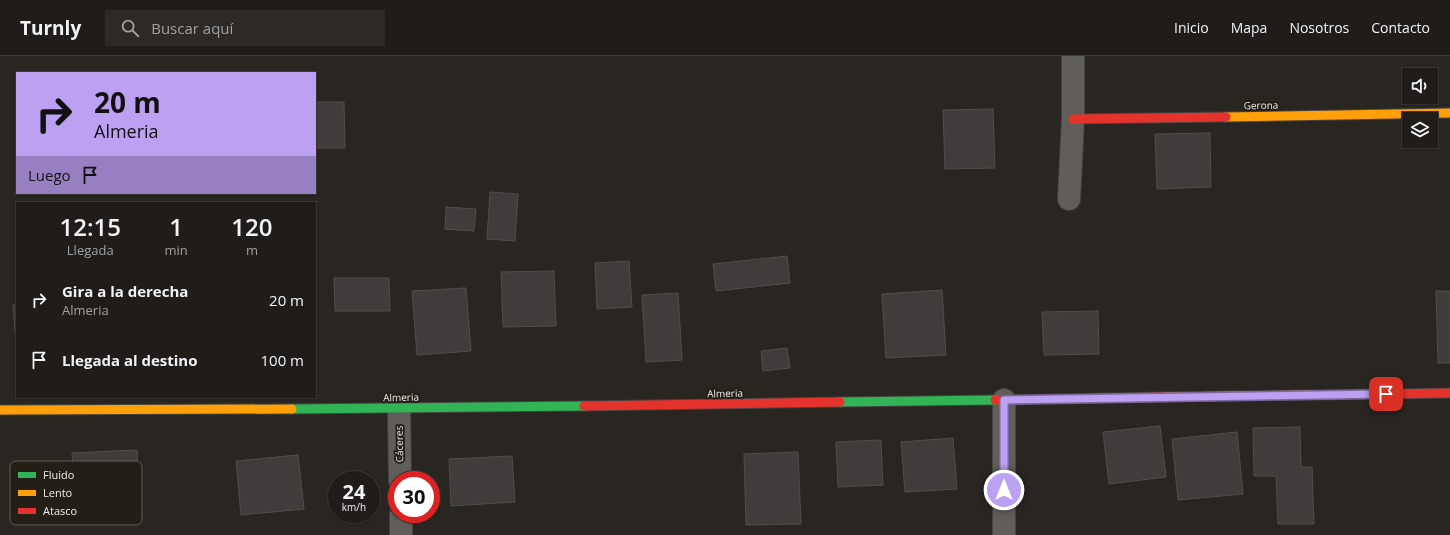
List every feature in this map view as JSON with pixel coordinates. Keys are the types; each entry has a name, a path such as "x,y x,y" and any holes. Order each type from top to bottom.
{"street":[{"path":"1069,199 1073,119 1073,56"},
{"name":"Gerona","path":"1073,119 1450,113"},
{"name":"Almeria","path":"0,410 399,408 1450,393"},
{"path":"1004,400 1004,535"},
{"name":"Cáceres","path":"399,408 400,471"},
{"path":"401,523 401,535"}],"building":[{"path":"316,102 344,102 345,148 316,148"},
{"path":"993,109 995,168 945,169 943,110"},
{"path":"1210,133 1211,187 1157,189 1155,134"},
{"path":"490,192 518,194 515,241 487,239"},
{"path":"446,207 476,209 474,231 445,229"},
{"path":"787,256 790,283 716,291 713,264"},
{"path":"629,261 632,307 597,309 595,263"},
{"path":"554,271 556,326 503,327 501,272"},
{"path":"334,278 389,278 390,311 335,311"},
{"path":"466,288 471,351 417,355 412,291"},
{"path":"942,290 946,355 886,358 882,294"},
{"path":"1436,291 1450,291 1450,363 1438,363"},
{"path":"678,293 682,360 646,362 642,295"},
{"path":"13,305 16,305 16,342"},
{"path":"1098,311 1099,354 1044,355 1042,312"},
{"path":"787,348 790,368 763,371 761,351"},
{"path":"1160,426 1166,477 1109,484 1103,432"},
{"path":"1300,427 1301,467 1312,467 1314,524 1278,524 1276,476 1254,476 1253,428"},
{"path":"1237,432 1243,494 1178,500 1172,439"},
{"path":"953,438 957,489 905,492 901,442"},
{"path":"881,440 883,485 838,487 836,442"},
{"path":"137,450 138,461 72,461 72,453"},
{"path":"798,452 801,524 746,525 744,454"},
{"path":"298,455 304,509 241,515 236,461"},
{"path":"512,456 515,502 451,506 449,459"}],"traffic: fast":[{"path":"840,402 995,400"},
{"path":"292,409 584,406"}],"traffic: slow":[{"path":"1226,117 1450,113"},
{"path":"1164,397 1391,394"},
{"path":"0,410 292,409"}],"traffic: jam":[{"path":"1073,119 1226,117"},
{"path":"1391,394 1450,393"},
{"path":"995,400 1164,397"},
{"path":"584,406 840,402"}],"route":[{"path":"1004,490 1004,400 1386,394"}]}
